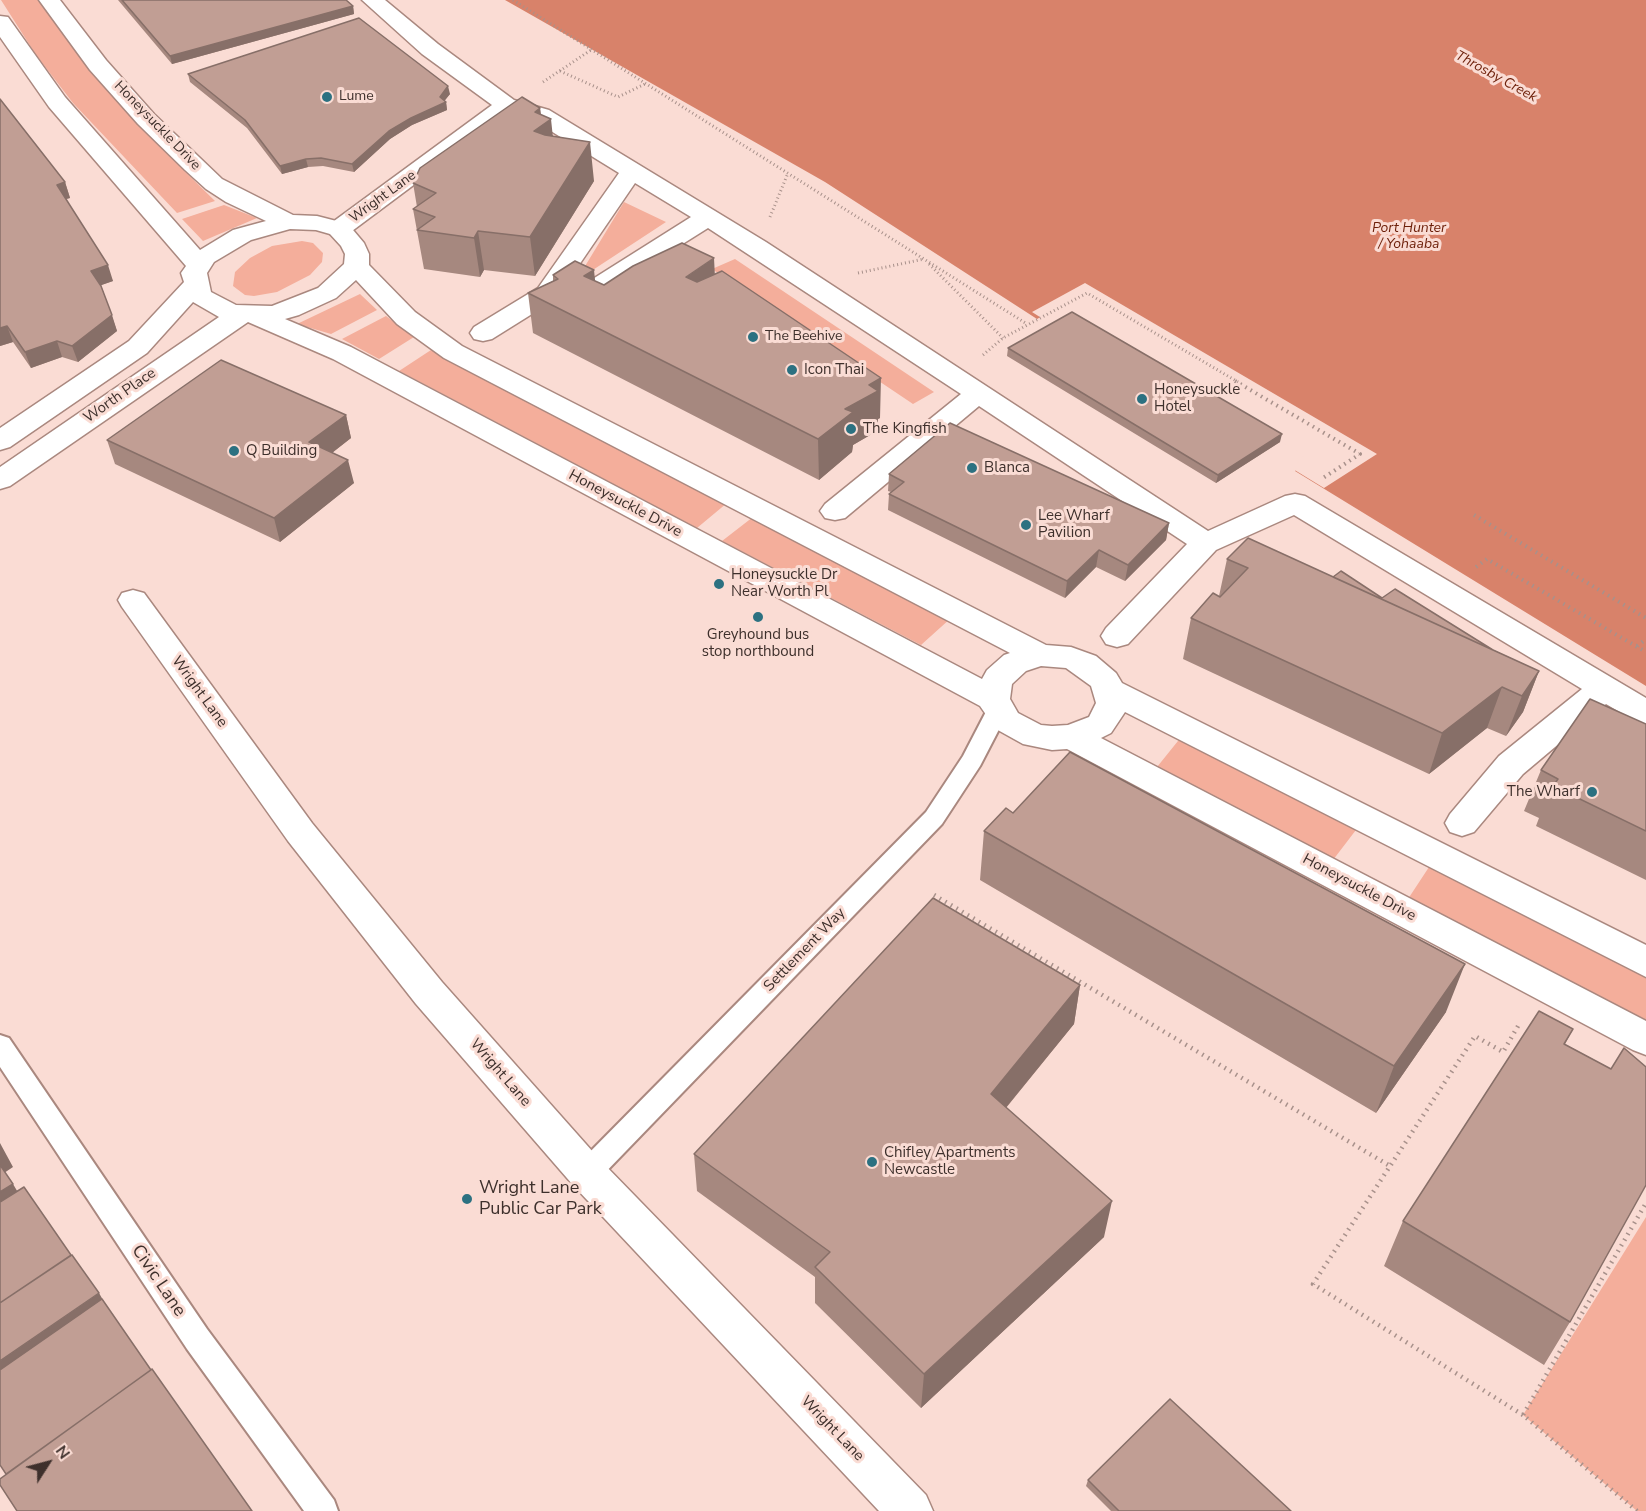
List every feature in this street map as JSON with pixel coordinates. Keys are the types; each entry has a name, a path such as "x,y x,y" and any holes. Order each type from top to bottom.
{"street":[{"name":"Honeysuckle Drive","path":"49,0 98,65 146,119 193,165 214,184 235,197 289,222"},
{"path":"372,0 430,49 506,105 541,115 757,247 1206,543"},
{"path":"0,22 57,102 164,222 197,274"},
{"name":"Wright Lane","path":"339,229 506,105"},
{"path":"483,333 547,293 631,172"},
{"path":"547,293 594,289 708,217"},
{"path":"248,315 272,314 310,301 341,282 356,266 357,254 352,243 339,229 316,223 289,222"},
{"name":"Worth Place","path":"0,441 138,347 219,246 242,235 289,222"},
{"path":"356,266 406,318 453,352 1040,656"},
{"name":"Honeysuckle Drive","path":"197,274 207,302 219,309 248,315 342,352 996,704"},
{"name":"Worth Place","path":"0,480 195,344 248,315"},
{"path":"835,512 978,393"},
{"path":"1117,636 1206,543 1295,502 1646,713"},
{"name":"Wright Lane","path":"133,600 300,832 429,993 587,1173 910,1511"},
{"path":"1110,691 1110,709 1100,725 1072,737 1035,736 1020,730 996,704 994,688 1005,670 1015,663 1040,656 1063,657 1084,664 1096,671 1110,691 1646,962"},
{"path":"1462,823 1511,765 1605,688"},
{"name":"Honeysuckle Drive","path":"1072,737 1646,1039"}],"lane":[{"name":"Settlement Way","path":"587,1173 934,818 972,760 996,704"},
{"name":"Civic Lane","path":"0,1046 197,1339 323,1511"}],"path":[{"path":"513,0 1027,324"},
{"path":"506,105 592,50"},
{"path":"560,71 618,97 646,84"},
{"path":"757,247 788,173"},
{"path":"811,283 924,258"},
{"path":"924,258 1003,338 1087,293 1360,454 1317,483"},
{"path":"1474,515 1646,618"},
{"path":"1483,576 1472,570 1487,559 1646,652"},
{"path":"1637,646 1646,639"},
{"path":"934,895 1390,1166"},
{"path":"1518,1026 1503,1052 1475,1036 1313,1284 1523,1415 1637,1511"},
{"path":"1523,1415 1646,1203"}],"shaded area":[{"path":"1,0 40,0 109,92 158,145 215,201 177,213 73,103 36,55"},
{"path":"624,202 666,222 576,281"},
{"path":"224,205 257,218 203,241 182,219"},
{"path":"302,241 313,243 323,253 322,262 310,275 277,292 254,296 245,295 233,286 235,272 250,258 272,246"},
{"path":"735,259 934,392 913,404 712,269"},
{"path":"360,294 377,310 331,334 297,324"},
{"path":"386,316 414,337 379,359 342,339"},
{"path":"431,350 727,503 697,528 399,371"},
{"path":"753,517 951,618 921,645 722,541"},
{"path":"1182,736 1359,826 1333,860 1157,767"},
{"path":"1431,864 1646,972 1646,1023 1408,899"},
{"path":"1646,1217 1646,1511 1637,1511 1523,1415"}],"water":[{"name":"Port Hunter / Yohaaba","path":"505,0 1646,0 1646,686 1295,471 1308,454 1058,307 1037,319 825,182"}],"pier":[{"path":"1085,283 1377,454 1324,488 1293,469 1304,455 1058,311 1043,319 1032,312"}],"building":[{"path":"122,0 346,0 353,6 170,56"},
{"name":"Lume","path":"359,18 448,86 440,97 446,102 389,131 352,164 321,158 306,159 280,166 245,120 188,74"},
{"path":"522,97 540,108 535,112 551,119 534,131 545,135 590,142 530,237 478,231 474,238 417,230 435,217 413,209 436,193 413,183 420,168"},
{"path":"0,99 65,182 57,185 108,265 91,271 101,286 112,315 72,346 57,341 25,352 7,326 0,328"},
{"path":"682,243 714,258 686,277 697,282 722,271 881,378 869,385 878,391 845,409 853,412 818,439 528,293 558,279 553,275 575,261 594,270 584,276 604,285 633,266"},
{"name":"Honeysuckle Hotel","path":"1072,312 1282,434 1218,475 1008,348"},
{"name":"Q Building","path":"221,360 346,415 309,442 348,460 274,518 107,440"},
{"name":"Lee Wharf Pavilion","path":"950,423 1169,523 1128,565 1099,550 1067,581 889,494 904,482 889,474"},
{"path":"1248,538 1539,671 1522,696 1502,687 1442,733 1191,618 1213,593 1220,597 1248,568 1227,559"},
{"path":"1341,571 1382,598 1395,589 1493,650 1333,577"},
{"path":"1590,699 1646,724 1646,831 1553,786 1558,779 1541,770"},
{"path":"1070,752 1465,964 1394,1066 984,831 1006,808 1013,813"},
{"name":"Chifley Apartments Newcastle","path":"933,898 1080,985 991,1094 1112,1201 924,1374 815,1267 830,1252 694,1154"},
{"path":"1539,1011 1573,1029 1564,1044 1611,1069 1624,1048 1646,1067 1646,1185 1570,1322 1403,1221"},
{"path":"0,1165 13,1184 0,1192"},
{"path":"24,1187 71,1255 0,1303 0,1202"},
{"path":"72,1255 99,1293 0,1361 0,1303"},
{"path":"102,1299 151,1370 6,1474 0,1465 0,1370"},
{"path":"152,1369 252,1511 17,1511 0,1485 0,1479"},
{"path":"1170,1399 1291,1511 1119,1511 1088,1480"}],"place":[{"name":"Lume","path":"327,97"},
{"name":"The Beehive","path":"753,337"},
{"name":"Icon Thai","path":"792,370"},
{"name":"Honeysuckle Hotel","path":"1142,399"},
{"name":"The Kingfish","path":"851,429"},
{"name":"Q Building","path":"234,451"},
{"name":"Blanca","path":"972,468"},
{"name":"Lee Wharf Pavilion","path":"1026,525"},
{"name":"Honeysuckle Dr Near Worth Pl","path":"719,584"},
{"name":"Greyhound bus stop northbound","path":"758,617"},
{"name":"The Wharf","path":"1592,792"},
{"name":"Chifley Apartments Newcastle","path":"872,1162"},
{"name":"Wright Lane Public Car Park","path":"467,1199"}],"water label":[{"name":"Throsby Creek","path":"1496,77"}]}
